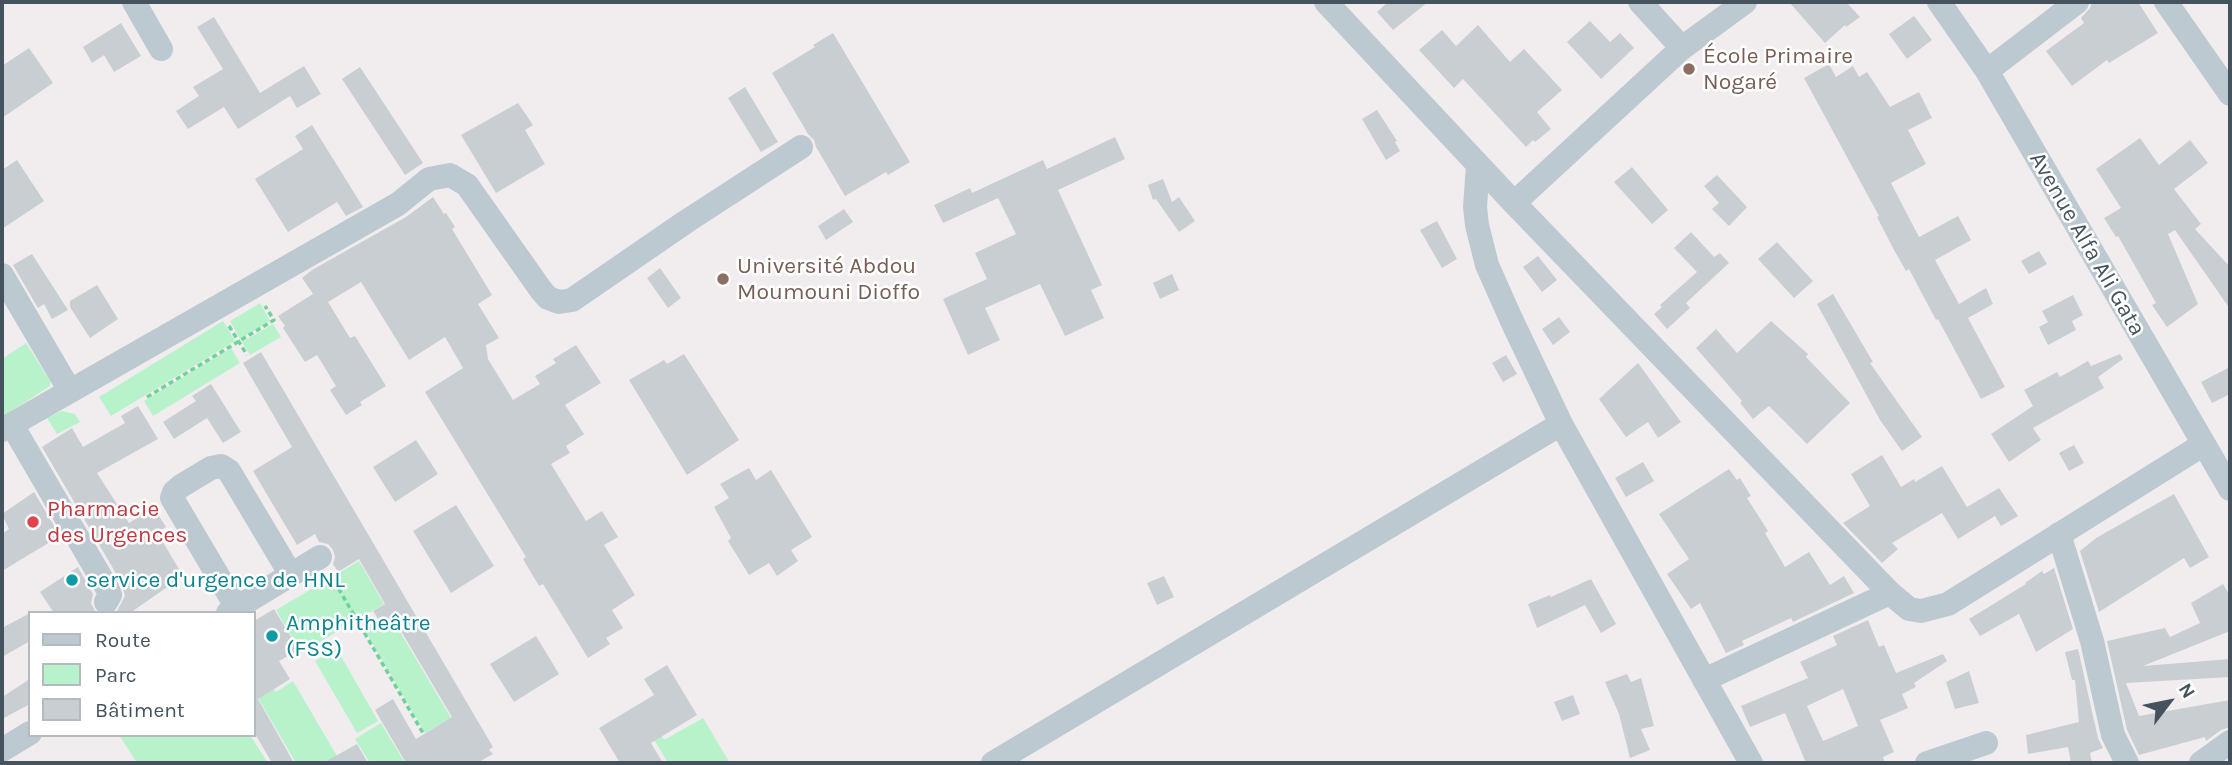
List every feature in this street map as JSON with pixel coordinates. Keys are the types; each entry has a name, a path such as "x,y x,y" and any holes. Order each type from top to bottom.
{"street":[{"path":"134,2 161,49"},
{"path":"1326,2 1514,203 1889,593 1909,609 1921,611 1948,604 2204,444"},
{"path":"1640,2 1682,48"},
{"path":"1514,203 1682,48 1745,2"},
{"name":"Avenue Alfa Ali Gata","path":"1939,2 1987,71 2230,489"},
{"path":"1987,71 2077,2"},
{"path":"2166,2 2230,93"},
{"path":"106,602 110,595 107,588 7,428 398,204 429,180 450,176 467,185 548,298 559,302 572,300 687,221 801,148"},
{"path":"1478,165 1476,216 1487,265 1561,424 1751,763"},
{"path":"2,275 70,391"},
{"path":"993,763 1561,424"},
{"path":"291,575 229,471 221,466 211,468 174,492 172,498 232,610 291,575 320,557"},
{"path":"2059,534 2092,641 2113,735 2127,763"},
{"path":"1704,680 1889,593"},
{"path":"2,750 28,734"},
{"path":"2202,763 2230,742"},
{"path":"1927,763 1986,743"}],"path":[{"path":"218,306 247,355"},
{"path":"147,397 274,320"},
{"path":"320,557 423,733"}],"green space":[{"path":"260,303 270,321 240,339 230,321"},
{"path":"223,321 235,341 111,416 99,397"},
{"path":"273,324 281,337 250,355 242,342"},
{"path":"26,343 50,381 50,386 2,417 2,359"},
{"path":"231,348 240,363 153,416 144,401"},
{"path":"62,411 75,414 80,422 57,434 47,418"},
{"path":"359,561 384,604 301,653 276,610"},
{"path":"378,620 382,627 393,620 451,718 425,733 364,629"},
{"path":"337,649 378,721 357,733 315,661"},
{"path":"267,678 276,692 293,681 341,763 296,763 256,694 256,685"},
{"path":"640,716 650,717 664,740 703,718 730,763 668,763"},
{"path":"381,723 405,763 370,763 355,739"},
{"path":"120,737 251,737 268,763 137,763"}],"building":[{"path":"1388,2 1428,2 1393,30 1377,12"},
{"path":"1789,2 1846,2 1860,17 1846,27 1845,25 1825,43"},
{"path":"2092,2 2138,2 2158,33 2109,63 2107,60 2072,86 2046,51 2084,23 2081,18"},
{"path":"1914,16 1932,40 1907,59 1889,34"},
{"path":"214,17 260,93 304,66 321,94 297,108 290,96 238,129 224,107 188,129 176,111 199,96 193,87 223,69 197,27"},
{"path":"1590,21 1610,42 1620,33 1634,48 1601,79 1567,42"},
{"path":"121,23 141,56 114,72 104,55 92,63 83,47"},
{"path":"1478,25 1510,62 1524,49 1562,90 1537,112 1551,129 1526,147 1463,79 1454,88 1419,50 1442,30 1456,46"},
{"path":"833,33 910,162 888,175 886,172 845,196 772,73"},
{"path":"29,48 53,83 2,118 2,66"},
{"path":"1829,64 1836,77 1853,66 1859,77 1867,72 1890,107 1919,92 1932,118 1908,130 1926,164 1891,183 1919,237 1958,216 1971,240 1935,260 1959,304 1986,288 1993,304 1968,318 2005,387 1981,399 1909,269 1906,271 1894,250 1877,217 1879,216 1804,78"},
{"path":"360,67 423,163 405,175 342,79"},
{"path":"745,87 778,142 761,152 728,98"},
{"path":"518,103 533,125 525,130 545,164 496,193 461,135"},
{"path":"1377,110 1397,141 1395,142 1400,151 1386,160 1362,119"},
{"path":"312,125 363,207 346,216 337,202 288,232 255,179 303,149 295,136"},
{"path":"1115,137 1125,159 1058,190 1102,285 1091,290 1104,318 1065,336 1040,284 985,308 1000,340 968,355 943,299 987,279 975,253 1016,234 998,198 943,223 934,205 970,188 972,193 1043,160 1047,169"},
{"path":"2140,138 2159,165 2190,140 2208,163 2174,189 2201,224 2195,229 2230,267 2230,309 2175,230 2168,234 2198,304 2167,327 2152,305 2156,303 2118,236 2116,237 2104,218 2121,208 2096,169"},
{"path":"17,160 44,201 2,229 2,170"},
{"path":"1632,167 1668,210 1652,224 1614,182"},
{"path":"1717,175 1747,207 1729,226 1712,209 1719,203 1704,186"},
{"path":"1163,179 1172,202 1179,197 1195,221 1179,232 1156,199 1153,200 1148,185"},
{"path":"433,197 455,227 452,229 492,295 478,304 499,338 486,345 488,359 513,400 540,384 535,376 556,363 553,359 576,345 601,383 565,405 584,434 566,446 570,453 551,464 586,521 602,511 618,537 604,545 635,595 612,610 623,628 606,638 610,644 588,658 543,584 539,586 523,559 526,557 425,392 463,368 445,337 409,360 361,282 328,302 350,338 355,336 386,386 360,402 362,405 346,415 330,390 336,386 317,355 305,362 278,316 313,294 302,278 312,270 406,217"},
{"path":"844,209 853,222 826,240 818,226"},
{"path":"1437,221 1457,259 1442,268 1420,230"},
{"path":"1691,232 1714,257 1720,253 1729,263 1686,303 1690,308 1667,329 1654,314 1662,307 1660,305 1697,272 1674,248"},
{"path":"1777,242 1813,281 1794,298 1758,259"},
{"path":"2039,251 2047,264 2029,274 2021,261"},
{"path":"32,254 68,310 52,319 44,304 38,308 13,265"},
{"path":"1538,256 1557,280 1542,292 1523,267"},
{"path":"660,268 681,298 668,308 647,278"},
{"path":"1172,274 1179,290 1160,299 1153,283"},
{"path":"97,285 118,319 90,338 70,307 70,301"},
{"path":"1833,294 1873,362 1870,363 1922,437 1902,451 1880,420 1817,304"},
{"path":"2073,295 2083,315 2072,321 2076,330 2048,345 2039,327 2048,322 2042,311"},
{"path":"1559,317 1570,332 1553,345 1542,329"},
{"path":"1771,321 1808,354 1806,357 1850,403 1807,444 1769,406 1753,419 1740,403 1742,401 1696,348 1716,329 1737,353"},
{"path":"261,352 493,747 489,750 493,754 477,763 406,763 375,710 393,699 416,739 452,717 394,619 382,625 373,611 385,604 359,559 338,572 333,564 333,550 328,544 319,542 315,534 297,545 253,471 292,447 243,363"},
{"path":"684,354 739,440 687,475 629,380 664,360 667,364"},
{"path":"2120,354 2123,359 2098,377 2104,388 2033,428 2041,440 2009,462 1991,434 2033,406 2024,390 2057,372 2060,377 2088,361 2091,366"},
{"path":"1506,355 1517,374 1503,382 1492,363"},
{"path":"1638,363 1681,422 1658,438 1648,422 1626,437 1599,399"},
{"path":"2230,367 2230,394 2212,403 2201,382"},
{"path":"211,384 241,432 223,443 207,418 174,439 163,422 196,401 192,396"},
{"path":"138,406 158,439 97,473 129,523 154,508 166,527 157,532 183,576 133,611 117,611 125,596 121,582 42,447 72,428 83,447 125,423 121,416"},
{"path":"416,440 438,474 395,502 373,467"},
{"path":"2074,445 2084,463 2069,471 2059,453"},
{"path":"1882,455 1901,487 1942,466 1967,507 1999,488 2018,516 2001,526 1995,516 1958,539 1942,513 1892,543 1898,549 1882,563 1843,523 1870,506 1851,474"},
{"path":"1643,462 1654,481 1626,497 1615,478"},
{"path":"749,468 756,480 771,470 812,537 791,550 798,561 777,576 769,563 749,575 728,541 731,538 714,507 729,498 720,484"},
{"path":"1729,469 1737,480 1740,478 1751,496 1747,498 1768,531 1765,533 1785,567 1809,552 1830,585 1844,576 1854,593 1793,622 1791,618 1742,641 1744,645 1726,653 1700,603 1691,609 1667,574 1689,559 1659,514"},
{"path":"34,492 60,536 2,571 2,534 9,529 2,514"},
{"path":"2174,494 2209,557 2190,568 2184,558 2099,612 2080,551 2096,538"},
{"path":"456,505 494,566 451,593 413,531"},
{"name":"service d'urgence de HNL","path":"78,567 93,594 91,603 95,611 53,611 40,592"},
{"path":"2054,568 2073,629 2036,652 2019,614 1980,636 1969,619 2042,571 2044,574"},
{"path":"1164,576 1174,597 1157,605 1147,583"},
{"path":"1591,579 1616,624 1601,633 1585,605 1537,628 1528,604"},
{"path":"2223,584 2230,596 2230,631 2143,666 2230,659 2230,677 2126,683 2139,716 2230,700 2230,727 2206,741 2205,737 2139,755 2127,730 2107,641 2165,628 2170,637 2200,623 2191,603"},
{"path":"274,609 299,650 279,661 290,679 258,699 294,763 272,763 256,735 256,620"},
{"path":"28,614 28,642 2,657 2,628"},
{"path":"1868,620 1879,647 1884,645 1896,673 1943,654 1947,661 1914,683 1916,687 1902,694 1908,708 1880,720 1894,752 1883,757 1885,763 1806,763 1785,713 1750,727 1741,706 1808,678 1800,662 1837,645 1833,636","holes":["1843,689 1858,726 1823,741 1807,706"]},
{"path":"536,636 559,674 514,702 490,664"},
{"path":"2078,649 2098,738 2103,748 2090,753 2092,763 2071,763 2068,747 2028,754 2026,735 2079,722 2075,680 2072,680 2065,652"},
{"path":"667,665 697,715 651,743 663,763 620,763 599,728 654,695 644,679"},
{"path":"1969,671 1979,703 1955,709 1946,682"},
{"path":"1627,674 1631,682 1641,678 1654,726 1641,729 1650,750 1630,758 1619,714 1605,682"},
{"path":"28,680 28,705 2,719 2,697"},
{"path":"1573,695 1580,714 1562,721 1554,702"},
{"path":"357,744 368,763 323,763"}],"place":[{"name":"École Primaire Nogaré","path":"1689,69"},
{"name":"Université Abdou Moumouni Dioffo","path":"723,279"},
{"name":"Pharmacie des Urgences","path":"33,522"},
{"name":"service d'urgence de HNL","path":"72,580"},
{"name":"Amphitheâtre (FSS)","path":"272,636"}]}
